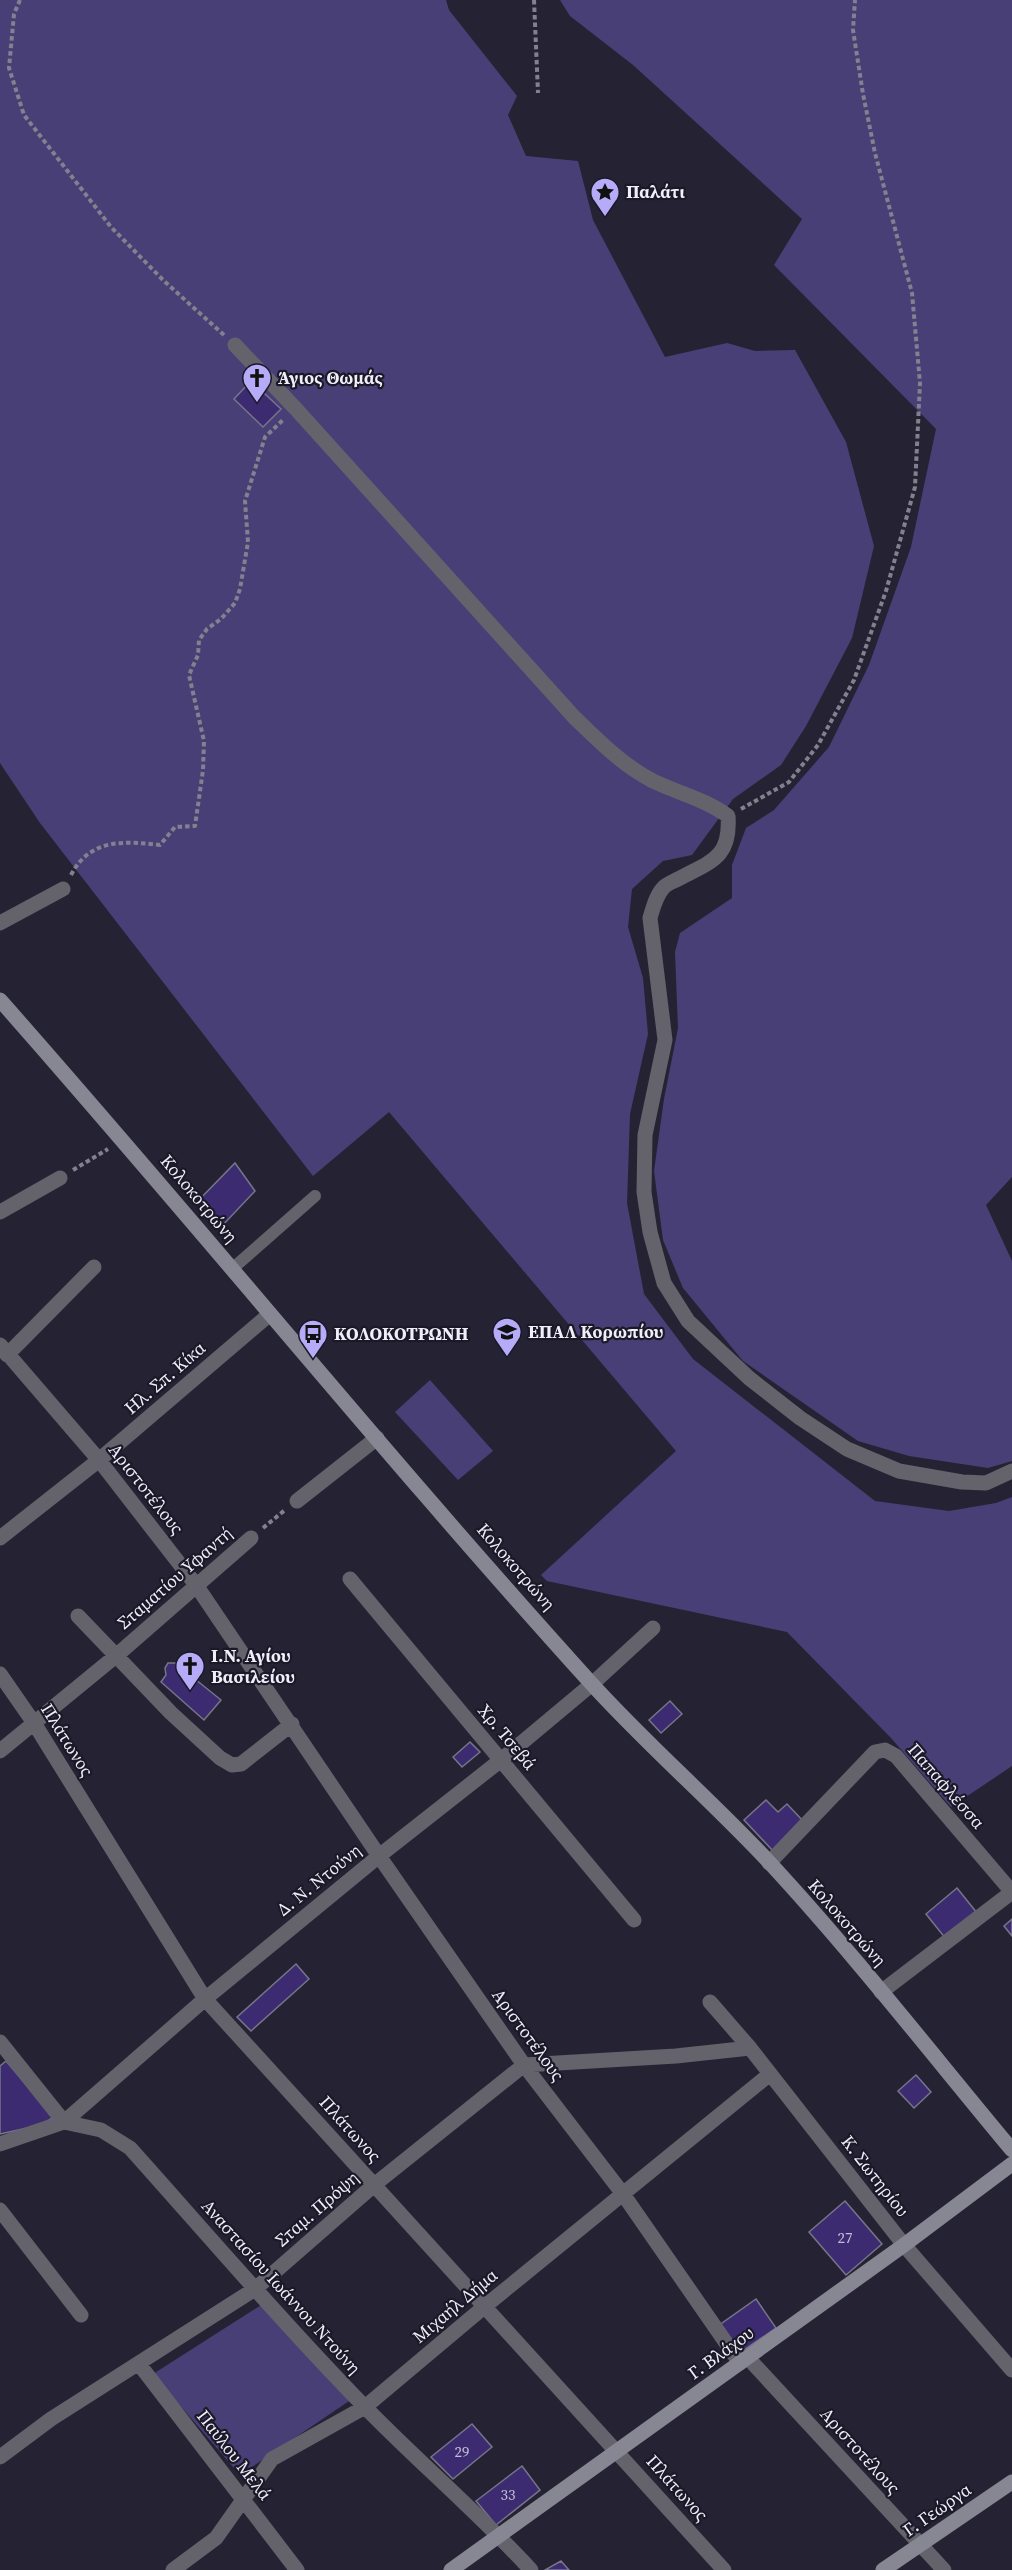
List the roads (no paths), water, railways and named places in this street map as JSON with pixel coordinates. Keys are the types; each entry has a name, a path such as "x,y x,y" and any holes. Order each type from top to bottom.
{"street":[{"path":"235,345 296,409 574,717 623,763 654,781 716,808 728,816 729,835 715,860 664,887 650,918 665,1040 645,1135 644,1192 650,1232 664,1283 688,1321 749,1378 800,1418 847,1449 899,1471 962,1482 986,1483 1012,1471"},
{"path":"0,923 63,888"},
{"name":"Κολοκοτρώνη","path":"0,1000 124,1140 270,1314 592,1684 769,1863 881,1992 1012,2150"},
{"path":"0,1212 60,1178"},
{"path":"4,1350 94,1267"},
{"name":"Ηλ. Σπ. Κίκα","path":"0,1538 99,1460 270,1314"},
{"name":"Αριστοτέλους","path":"4,1350 99,1460 196,1585 379,1856 524,2065 623,2194 744,2360 944,2570"},
{"path":"297,1501 377,1438"},
{"name":"Σταματίου Υφαντή","path":"0,1750 117,1655 251,1538"},
{"name":"Χρ. Τσεβά","path":"350,1579 634,1920"},
{"path":"78,1616 171,1713 220,1758 232,1765 241,1764 292,1724"},
{"name":"Δ. Ν. Ντούνη","path":"0,2144 64,2122 205,1999 592,1684 653,1628"},
{"name":"Πλάτωνος","path":"0,1674 34,1723 205,1999 724,2570"},
{"name":"Παπαφλέσσα","path":"769,1863 874,1752 885,1750 896,1756 1012,1892"},
{"path":"881,1992 1012,1892"},
{"name":"Κ. Σωτηρίου","path":"710,2002 750,2048 904,2245 1012,2370"},
{"path":"0,2042 64,2122"},
{"path":"524,2065 676,2056 750,2048"},
{"name":"Σταμ. Πρόψη","path":"0,2457 51,2419 255,2289 374,2185 524,2065"},
{"name":"Μιχαήλ Δήμα","path":"172,2570 216,2538 272,2459 365,2407 770,2074"},
{"name":"Αναστασίου Ιωάννου Ντούνη","path":"64,2122 101,2130 130,2148 255,2289 365,2407 500,2536 531,2570"},
{"name":"Γ. Βλάχου","path":"451,2570 618,2452 1012,2164"},
{"path":"0,2210 81,2315"},
{"name":"Παύλου Μελά","path":"139,2364 297,2570"},
{"name":"Γ. Γεώργα","path":"883,2570 1012,2482"}],"lane":[{"path":"232,1269 315,1196"}],"place":[{"name":"Παλάτι","path":"605,218"},
{"name":"Άγιος Θωμάς","path":"257,404"},
{"name":"ΕΠΑΛ Κορωπίου","path":"507,1358"},
{"name":"ΚΟΛΟΚΟΤΡΩΝΗ","path":"313,1360"},
{"name":"Ι.Ν. Αγίου Βασιλείου","path":"190,1692"}]}
